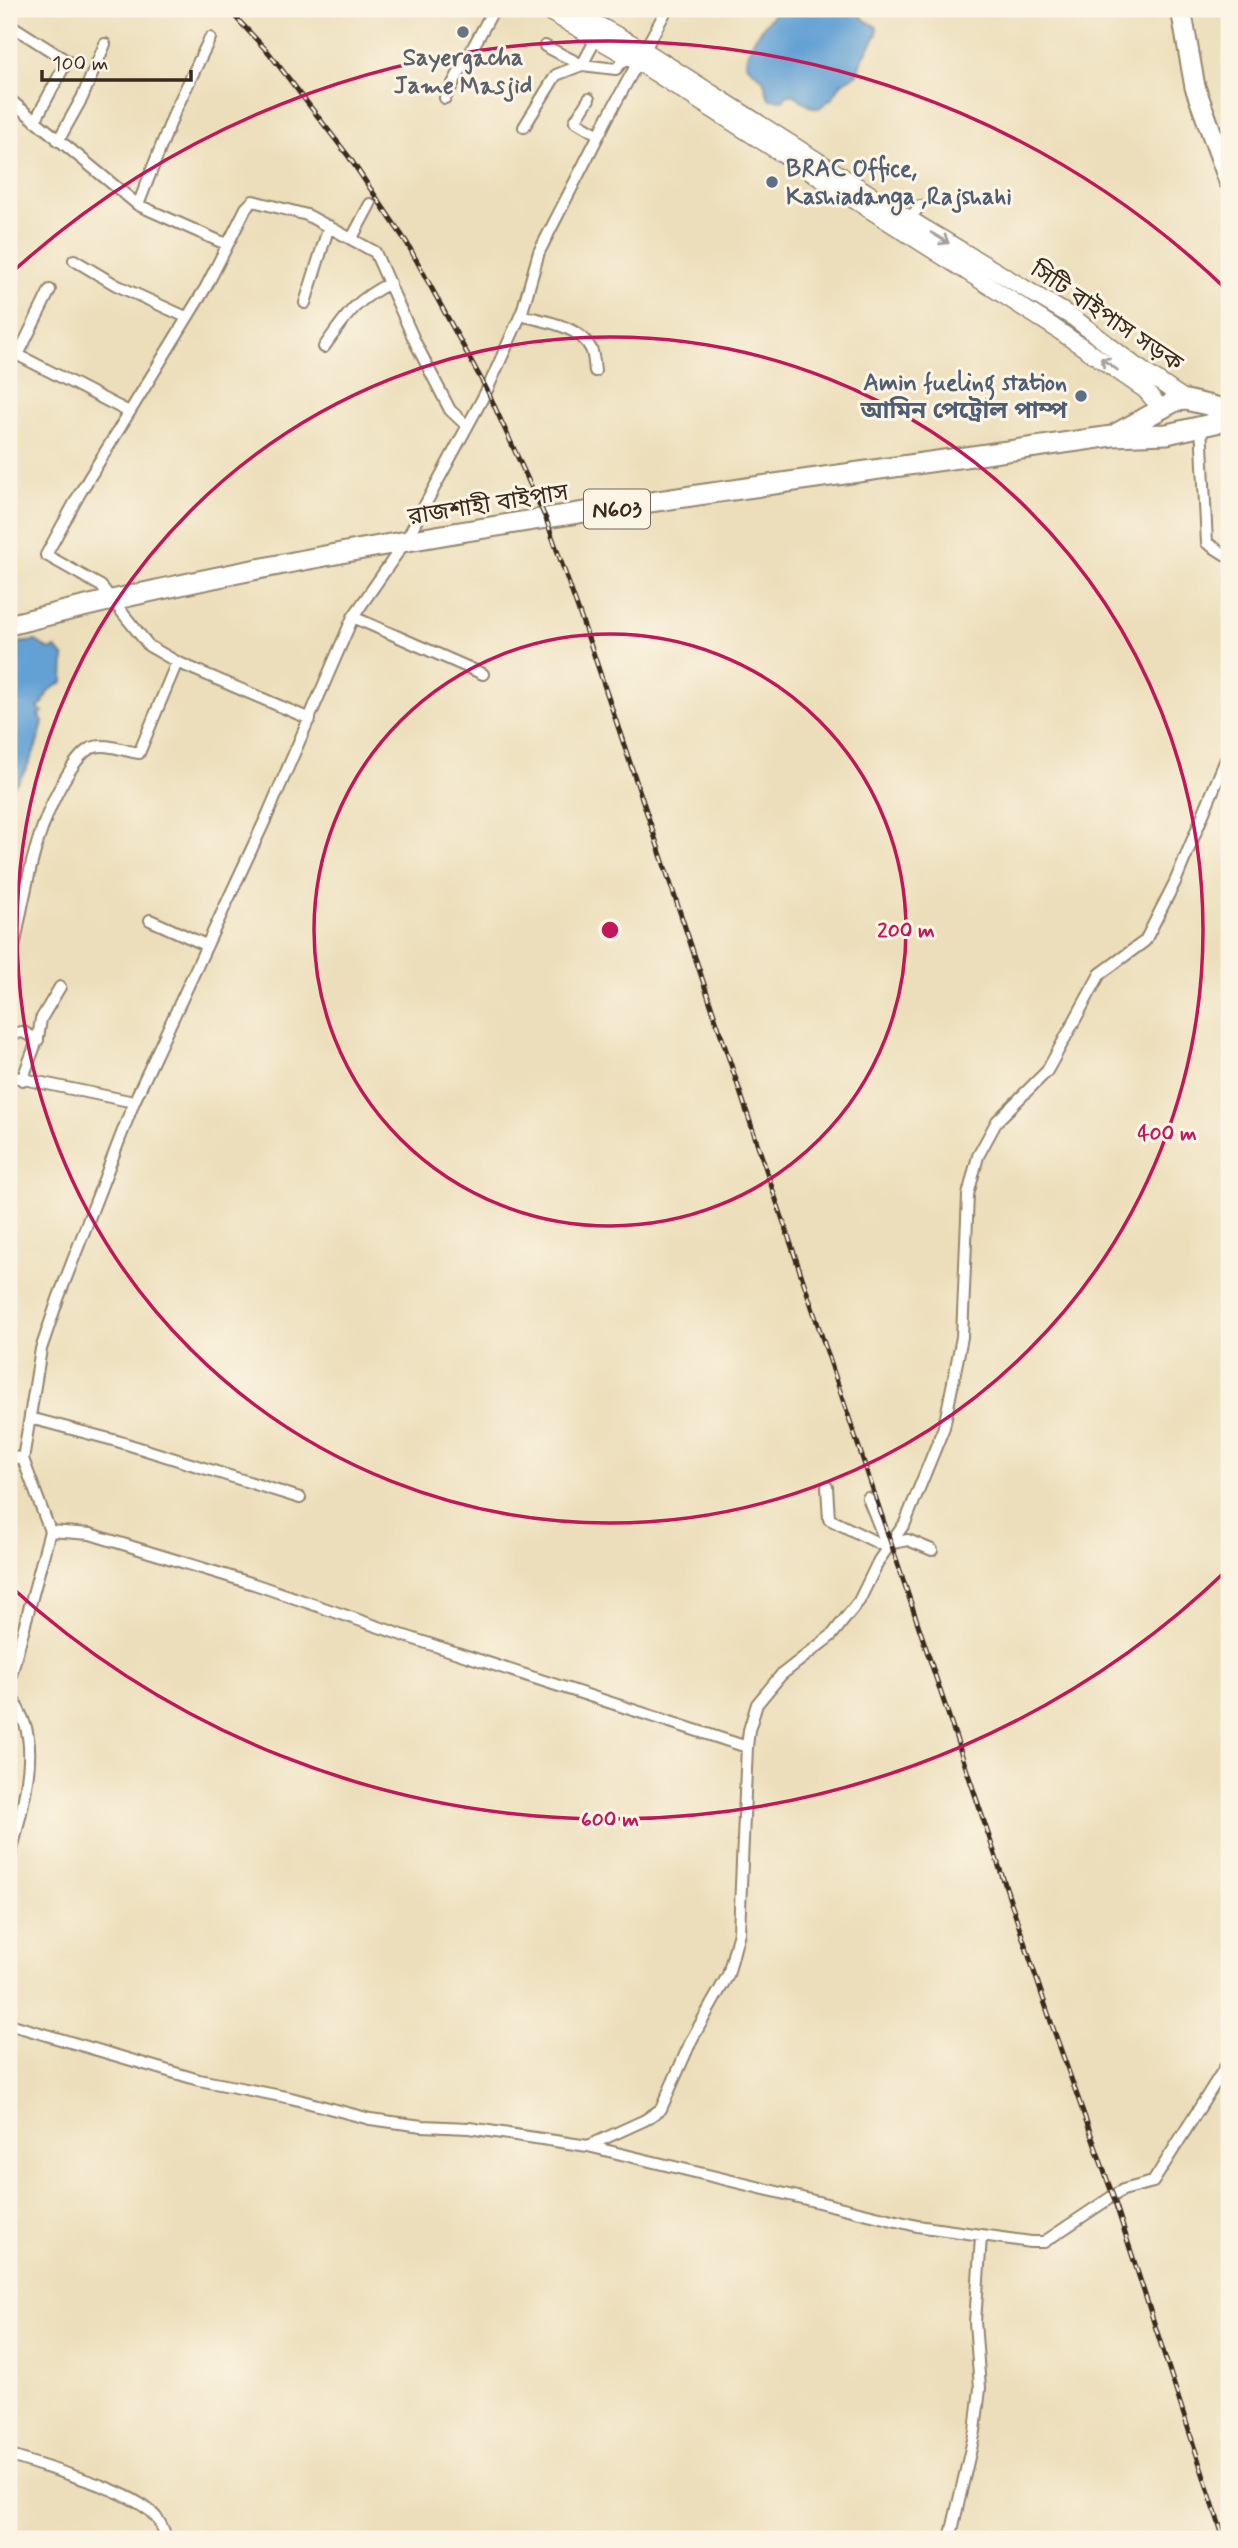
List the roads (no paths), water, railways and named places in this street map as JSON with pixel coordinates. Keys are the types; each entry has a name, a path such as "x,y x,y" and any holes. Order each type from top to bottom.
{"highway":[{"path":"1181,9 1195,87 1229,181"},
{"path":"1193,9 1209,100 1229,148"},
{"path":"1112,436 1161,408 1186,400"},
{"name":"সিটি বাইপাস সড়ক","path":"1186,400 1229,410"},
{"path":"1161,408 1167,433"},
{"name":"রাজশাহী বাইপাস","path":"9,625 113,598 405,542 1112,436 1167,433 1229,420"}],"main road":[{"path":"544,9 641,56 1052,326 1145,390 1161,408"},
{"name":"সিটি বাইপাস সড়ক","path":"569,9 641,56 1074,318 1133,364 1186,400"}],"street":[{"path":"445,98 463,70 494,9"},
{"path":"9,1683 50,1531 23,1459 41,1349 134,1102 310,719 353,617 405,542 487,390 520,316 539,252 667,9"},
{"path":"9,24 67,61 35,121"},
{"path":"524,127 556,75 582,65 597,37"},
{"path":"138,205 175,111 211,38"},
{"path":"58,141 82,98 105,44"},
{"path":"545,46 582,65 617,69 624,60 641,56"},
{"path":"9,99 138,205 228,244"},
{"path":"589,99 575,121 599,135"},
{"path":"310,719 177,662 149,646 101,586 46,555 206,287 246,208 254,201 299,212 375,252 416,344 450,410 466,425"},
{"path":"352,238 370,204"},
{"path":"909,219 920,206"},
{"path":"305,303 329,226"},
{"path":"74,260 116,285 186,317"},
{"path":"324,347 355,305 390,283"},
{"path":"50,290 18,355 129,412"},
{"path":"520,316 575,332 591,348 595,371"},
{"path":"1201,425 1207,543 1229,557"},
{"path":"353,617 483,674"},
{"path":"10,966 33,856 58,789 76,762 90,748 109,746 139,753 177,662"},
{"path":"588,2147 645,2120 661,2109 692,2039 728,1975 739,1932 747,1747 757,1704 781,1675 832,1635 859,1601 879,1560 905,1523 944,1427 962,1337 968,1195 978,1156 997,1121 1047,1071 1100,974 1145,941 1175,882 1229,752"},
{"path":"150,920 206,945"},
{"path":"22,1080 38,1040 41,1019 60,987"},
{"path":"9,1034 23,1032 38,1040"},
{"path":"9,1076 134,1102"},
{"path":"30,1418 130,1444 300,1498"},
{"path":"9,1456 23,1459"},
{"path":"827,1487 830,1519 890,1546 908,1540 932,1550"},
{"path":"868,1498 890,1546"},
{"path":"50,1531 90,1534 254,1584 418,1641 747,1747"},
{"path":"9,1691 29,1739 28,1762 9,1862"},
{"path":"9,2024 199,2080 291,2098 370,2119 422,2126 469,2128 588,2147 916,2226 981,2237 1044,2242 1123,2190 1153,2182 1229,2062"},
{"path":"950,2539 975,2431 980,2388 975,2322 981,2237"},
{"path":"9,2455 89,2482 148,2509 157,2519 166,2539"}],"water":[{"path":"778,9 859,9 863,19 877,27 877,34 861,61 857,74 842,83 832,98 819,108 809,106 795,95 788,95 783,100 769,99 763,79 746,64 753,41"},
{"path":"36,641 50,650 56,648 64,657 63,682 48,691 38,708 43,712 38,715 43,721 39,738 21,778 9,789 9,644"}],"railway":[{"path":"228,9 269,53 349,157 407,243 487,390 546,519 592,649 1052,2025 1113,2196 1224,2539"}],"place":[{"name":"Sayergacha Jame Masjid","path":"463,32"},
{"name":"BRAC Office, Kashiadanga ,Rajshahi","path":"772,182"},
{"name":"Amin fueling station আমিন পেট্রোল পাম্প","path":"1081,396"}]}
